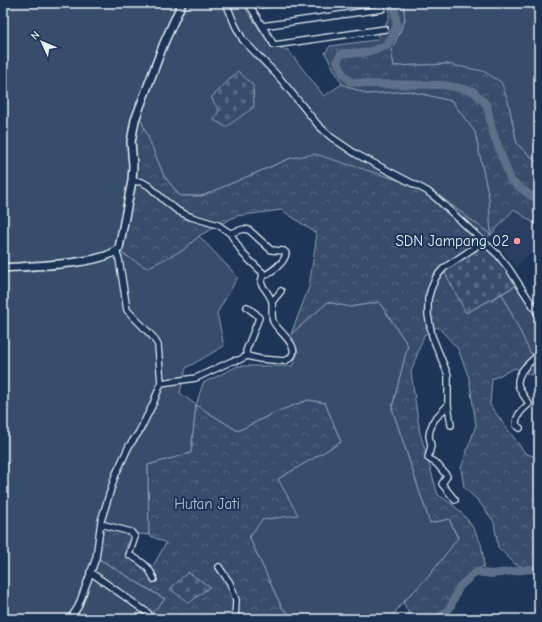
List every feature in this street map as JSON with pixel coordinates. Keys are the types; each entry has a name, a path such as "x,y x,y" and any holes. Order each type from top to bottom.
{"main road":[{"path":"3,268 84,262 116,252 121,243 132,181 133,165 131,142 135,120 164,43 182,3"}],"street":[{"path":"226,3 234,26 243,40 278,76 318,125 331,137 356,154 427,191 484,241 509,269 539,315"},
{"path":"271,3 250,4 274,45 385,29"},
{"path":"262,26 382,9"},
{"path":"132,181 142,182 149,186 178,211 191,217 218,225 230,233 243,254 264,273 264,276"},
{"path":"230,233 244,229 249,230 271,250 284,251 286,253 286,258 282,263 264,276 261,280 261,283 272,302"},
{"path":"451,425 448,405 448,375 432,336 428,315 428,299 436,277 444,268 484,241"},
{"path":"70,619 78,607 96,558 101,524 115,476 129,446 139,432 150,411 161,383 158,346 153,337 127,310 119,259 116,252"},
{"path":"161,383 196,378 232,361 248,356 260,359 285,361 291,356 293,348 289,338 278,329 271,311 272,302 281,291"},
{"path":"247,307 256,314 258,318 246,351 248,356"},
{"path":"520,428 516,425 516,418 529,404 518,383 524,369 539,354"},
{"path":"448,405 434,420 430,430 429,436 431,446 428,458 437,464 447,476 442,484 455,500"},
{"path":"101,524 131,532 135,537 129,555 143,562 151,572 154,579"},
{"path":"219,567 230,583 236,600 235,619"},
{"path":"90,572 148,613 151,619"}],"shaded area":[{"name":"SDN Jampang 02","path":"514,209 539,227 539,246 516,266 491,235"}],"green space":[{"path":"3,3 245,3 246,9 271,47 288,50 324,96 342,84 367,94 409,91 452,101 475,132 489,198 491,235 433,191 291,158 202,196 180,196 164,176 139,116 183,250 199,236 238,277 217,313 224,346 186,368 180,393 196,405 191,453 148,465 149,535 131,533 99,559 166,600 146,619 3,619"},
{"path":"390,3 403,3 405,20 391,51 394,66 447,64 483,71 501,82 508,101 517,144 539,164 539,227 514,209 491,235 489,198 475,132 452,101 409,91 367,94 342,84 325,53 330,46 376,40 389,18"},
{"path":"403,3 539,3 539,164 517,144 508,101 447,64 394,66 391,51 405,20"},
{"path":"238,71 253,85 254,107 226,127 214,120 219,110 211,98"},
{"path":"139,115 164,176 180,196 202,196 291,158 315,154 433,191 491,235 443,267 466,313 502,294 531,354 539,350 539,382 538,378 515,368 492,379 490,405 525,453 539,458 539,573 515,564 498,547 494,522 480,503 464,487 461,468 476,425 469,378 458,349 438,327 424,335 411,372 420,433 438,495 452,504 474,529 481,544 484,566 471,573 448,614 442,619 412,619 403,602 429,576 458,538 449,519 430,523 392,408 408,345 379,302 350,307 328,302 291,334 309,287 317,234 282,210 236,216 199,236 183,250 147,268 118,251"},
{"path":"484,243 517,285 466,313 442,267"},
{"path":"517,285 539,320 539,350 531,355 502,294"},
{"path":"328,302 350,307 379,302 408,345 392,408 430,523 449,519 458,539 429,576 403,602 390,619 296,619 282,608 249,537 262,520 278,479 341,442 325,403 308,400 276,412 238,431 196,405 203,383 238,366 292,366 298,352 291,334"},
{"name":"Hutan Jati","path":"308,400 325,403 341,442 278,479 298,515 262,520 249,537 282,608 296,619 146,619 165,599 99,559 103,524 131,533 125,552 153,566 166,543 149,535 148,465 191,453 196,405 238,431 276,412"},
{"path":"188,572 210,587 189,603 170,589"}],"waterway":[{"path":"394,3 397,26 387,46 363,53 342,53 337,60 343,74 351,82 371,84 444,85 473,91 487,105 492,130 511,181 533,197 539,196"},
{"path":"438,619 450,608 459,587 476,572 492,574 531,569 539,571"}],"place":[{"name":"SDN Jampang 02","path":"517,241"}]}
